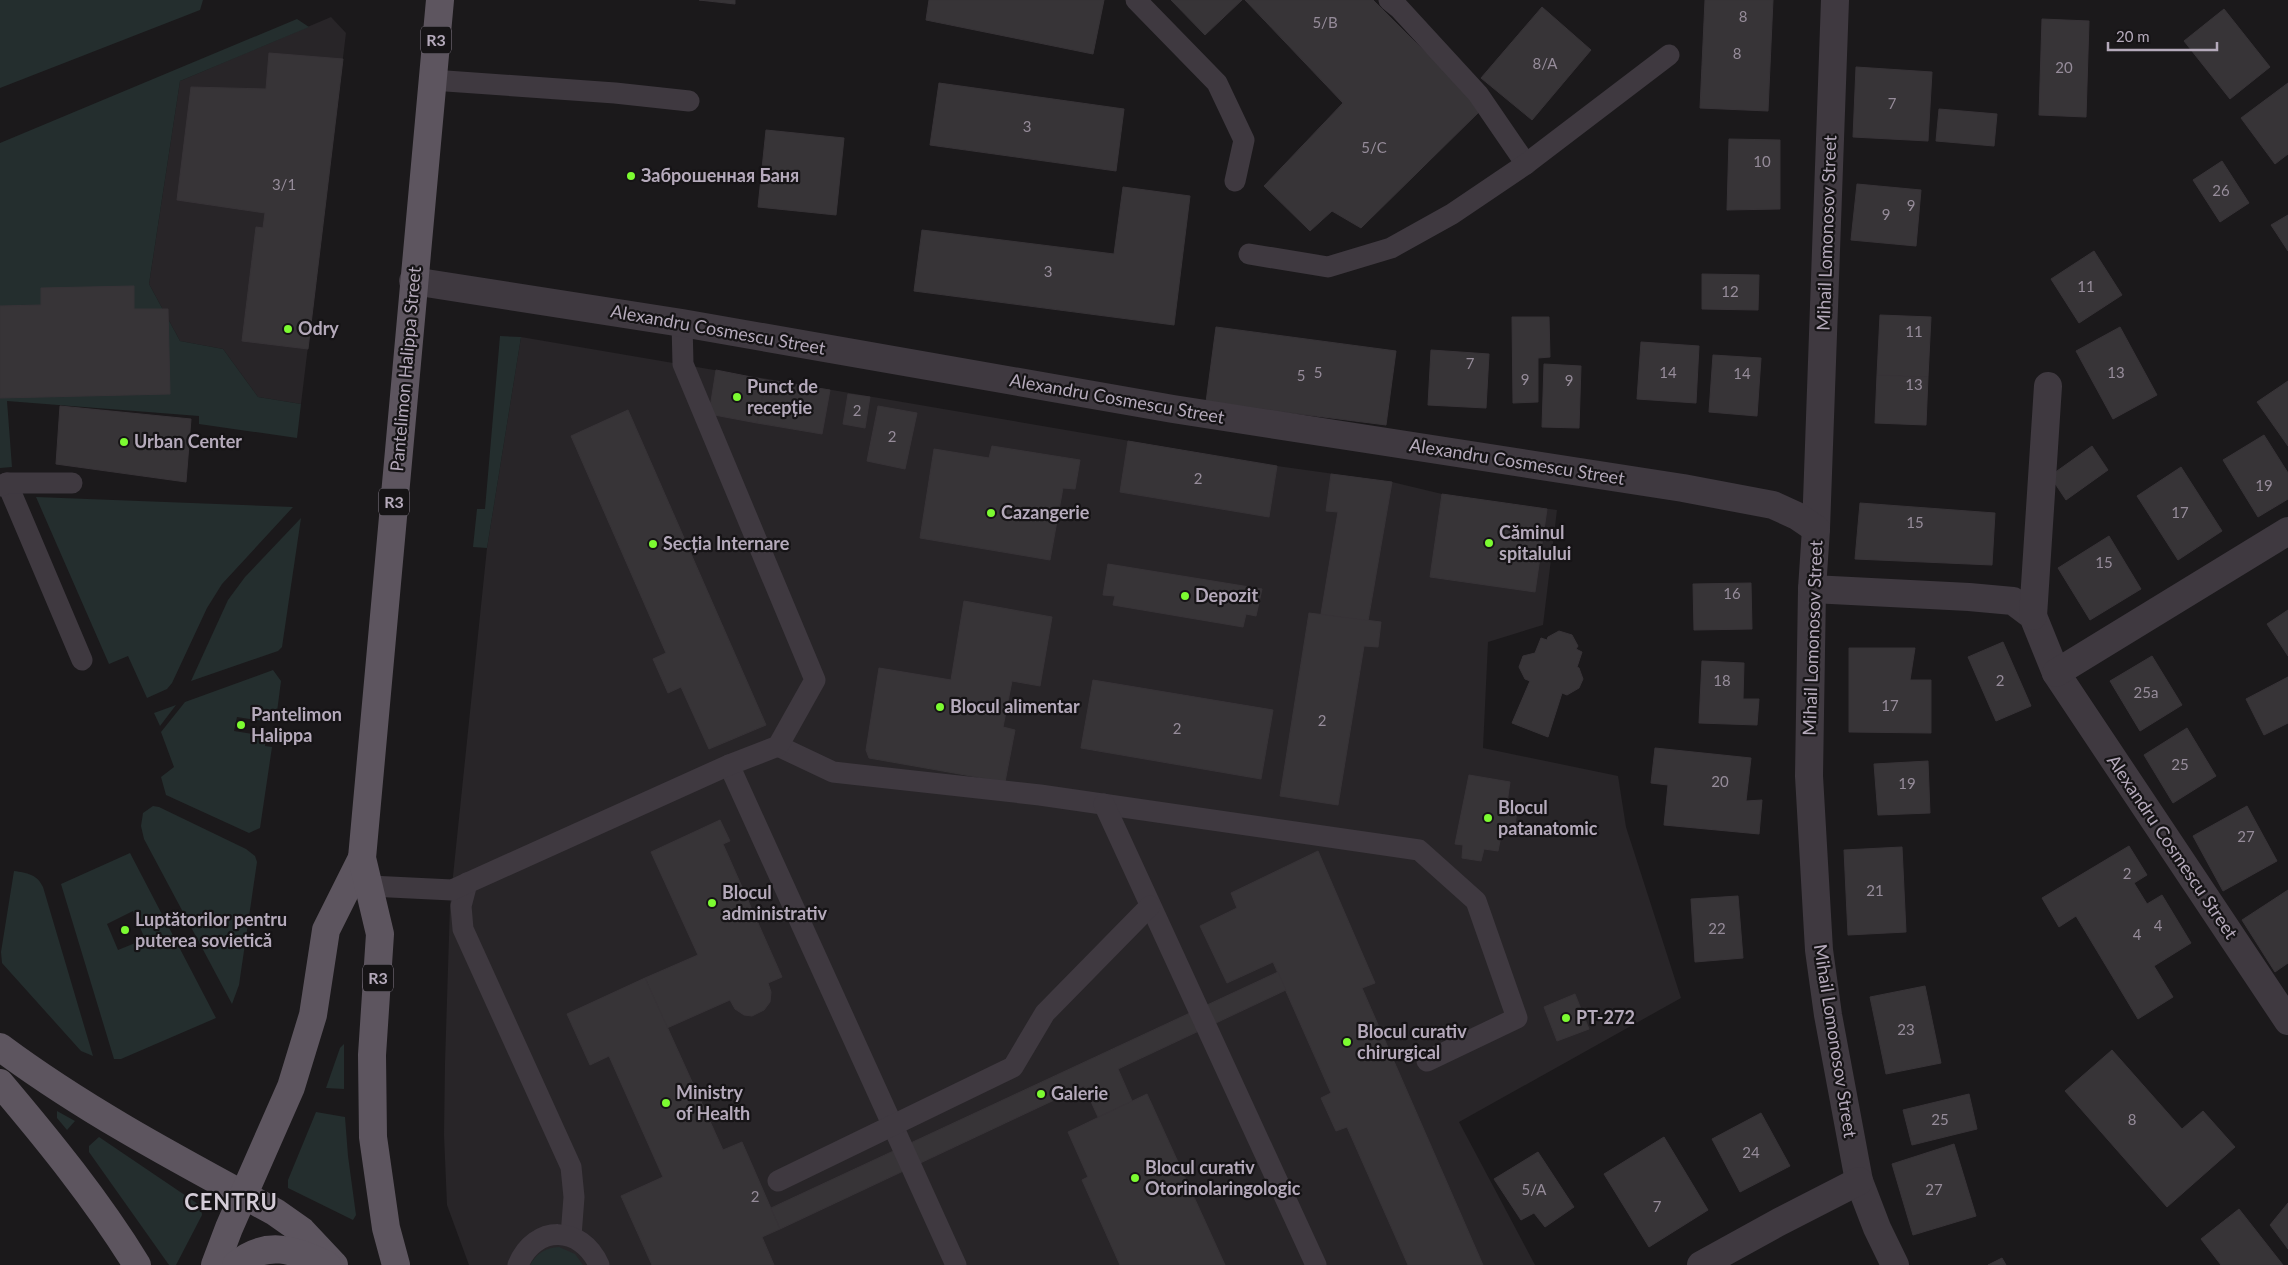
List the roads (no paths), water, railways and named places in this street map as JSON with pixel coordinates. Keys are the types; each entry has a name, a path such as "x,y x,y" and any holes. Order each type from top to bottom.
{"main road":[{"name":"Pantelimon Halippa Street","path":"396,1265 386,1228 373,1137 372,1055 380,934 362,858 440,0"},
{"name":"Pantelimon Halippa Street","path":"215,1265 291,1087 313,1015 326,930 362,858"},
{"path":"0,1047 86,1107 276,1212 302,1231 334,1265"},
{"path":"0,1083 69,1167 119,1236 137,1265"},
{"path":"236,1265 260,1251 278,1250 298,1252 327,1265"}],"street":[{"name":"Mihail Lomonosov Street","path":"1835,0 1816,529 1812,589 1809,776 1818,941 1828,1014 1859,1181 1877,1228 1895,1265"},
{"name":"Alexandru Cosmescu Street","path":"413,281 682,323 1173,409 1683,488 1772,505 1797,516 1816,529"},
{"name":"Alexandru Cosmescu Street","path":"2048,386 2033,616 2056,674 2288,1021"},
{"path":"2056,674 2288,531"},
{"path":"1812,589 2013,601 2033,616"},
{"path":"1701,1265 1859,1181"}],"lane":[{"path":"1136,0 1217,83 1244,140 1235,181"},
{"path":"1389,0 1399,8 1478,94 1526,164"},
{"path":"1249,254 1328,267 1391,248 1452,214 1526,164 1669,55"},
{"path":"432,80 615,93 689,101"},
{"path":"370,886 452,890 728,766 778,746 815,680 683,364 682,323"},
{"path":"72,483 4,485 82,660"},
{"path":"778,746 833,772 1104,804 1419,850 1476,901 1517,1018 1427,1061"},
{"path":"728,766 956,1265"},
{"path":"1104,804 1316,1265"},
{"path":"467,883 461,906 463,929 571,1167 574,1197 572,1236"},
{"path":"778,1181 1013,1068 1044,1013 1150,906"},
{"path":"518,1265 522,1254 532,1244 544,1237 558,1234 572,1236 589,1248 599,1265"}],"place":[{"name":"Заброшенная Баня","path":"631,176"},
{"name":"Odry","path":"288,329"},
{"name":"Punct de recepție","path":"737,397"},
{"name":"Urban Center","path":"124,442"},
{"name":"Cazangerie","path":"991,513"},
{"name":"Căminul spitalului","path":"1489,543"},
{"name":"Secția Internare","path":"653,544"},
{"name":"Depozit","path":"1185,596"},
{"name":"Blocul alimentar","path":"940,707"},
{"name":"Pantelimon Halippa","path":"241,725"},
{"name":"Blocul patanatomic","path":"1488,818"},
{"name":"Blocul administrativ","path":"712,903"},
{"name":"Luptătorilor pentru puterea sovietică","path":"125,930"},
{"name":"PT-272","path":"1566,1018"},
{"name":"Blocul curativ chirurgical","path":"1347,1042"},
{"name":"Galerie","path":"1041,1094"},
{"name":"Ministry of Health","path":"666,1103"},
{"name":"Blocul curativ Otorinolaringologic","path":"1135,1178"}],"district":[{"name":"CENTRU","path":"231,1202"}]}
